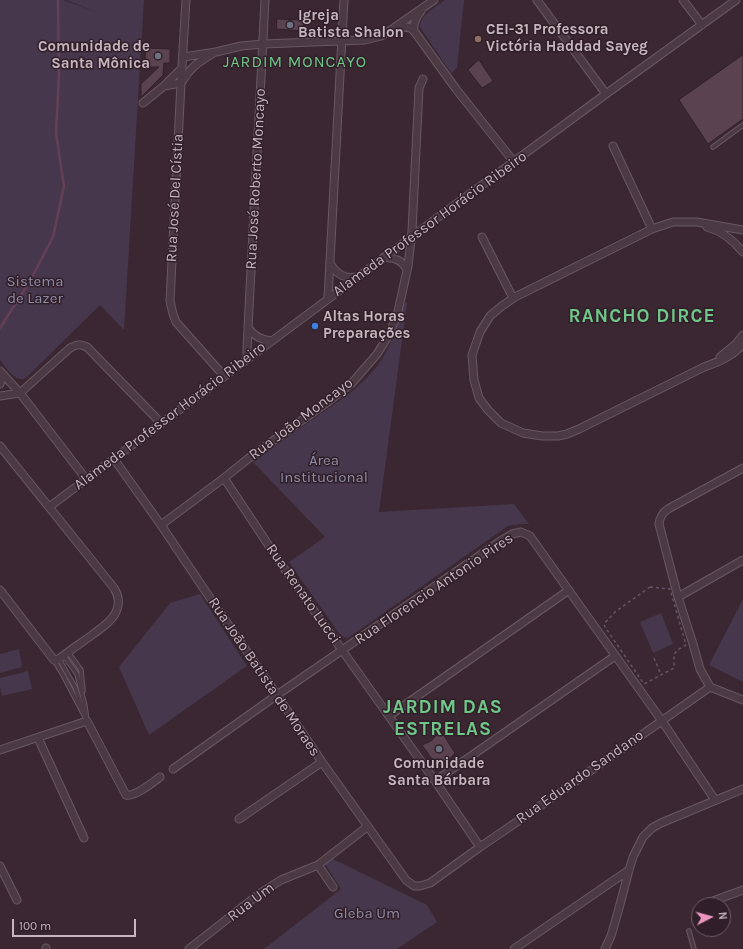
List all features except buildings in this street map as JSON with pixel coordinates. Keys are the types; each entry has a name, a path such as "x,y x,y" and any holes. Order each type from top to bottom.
{"street":[{"name":"Rua José Del Cístia","path":"186,0 170,301 176,322 224,376"},
{"name":"Rua José Roberto Moncayo","path":"248,359 248,328 265,0"},
{"path":"328,298 331,265 344,0"},
{"path":"183,57 216,52 241,46 366,40 381,36 388,32 434,0"},
{"path":"537,0 606,94"},
{"path":"683,0 702,25"},
{"name":"Alameda Professor Horácio Ribeiro","path":"49,507 410,237 736,0"},
{"path":"414,31 414,22 418,14 424,8"},
{"path":"388,32 402,27 412,28 456,89 514,162"},
{"path":"164,86 181,83 192,67 216,52"},
{"path":"144,103 182,68"},
{"name":"Rua João Moncayo","path":"161,525 249,458 329,401 352,382 378,354 397,316 407,270 410,237 412,231 419,88 423,79"},
{"path":"164,86 174,90 180,97"},
{"path":"613,146 652,230"},
{"path":"673,222 714,229 728,237 743,252"},
{"path":"743,230 697,222 673,222 652,230 514,298 490,316 480,332 472,356 474,380 479,398 488,410 502,423 524,433 542,436 558,436 579,429 704,367 721,357 736,344 743,335"},
{"path":"482,237 514,298"},
{"path":"384,257 399,261 404,264 407,270"},
{"path":"331,265 334,270 346,277 357,277"},
{"path":"248,328 257,337 271,341"},
{"path":"704,367 719,362 731,355 743,344"},
{"path":"0,396 20,393 70,348 75,345 82,345 87,347 161,423"},
{"path":"0,371 20,393 86,480"},
{"path":"0,376 0,384"},
{"path":"0,446 114,588 119,601 115,614 111,620 102,628 61,656 0,590"},
{"name":"Rua João Batista de Moraes","path":"114,458 368,827 406,880 414,886 420,886"},
{"path":"743,468 663,512 660,517 659,524 678,597 700,669 710,687 743,700"},
{"name":"Rua Renato Lucci","path":"224,478 283,568 435,781 480,847"},
{"name":"Rua Florencio Antonio Pires","path":"173,769 277,695 512,534 521,532 530,536 662,721 716,800"},
{"path":"678,597 743,560"},
{"path":"389,716 569,590"},
{"path":"435,781 616,656"},
{"name":"Rua Eduardo Sandano","path":"420,886 430,883 710,687"},
{"path":"0,750 87,722 126,795 130,796 160,777"},
{"path":"38,738 84,838"},
{"path":"239,819 322,762"},
{"path":"604,949 611,936 628,870 643,837 652,828 661,823 743,789"},
{"name":"Rua Um","path":"190,949 259,894 281,880 318,865 368,827"},
{"path":"318,865 333,887"},
{"path":"0,866 17,900"},
{"path":"514,949 628,870"},
{"path":"724,897 743,890"}],"lane":[{"path":"713,147 743,126"},
{"path":"61,656 81,670 87,722"},
{"path":"61,656 75,687 87,722"},
{"path":"689,931 694,949"}],"path":[{"path":"650,587 670,588 686,645 679,648 674,654 674,668 661,675 644,684 604,624 615,612 650,587"},
{"path":"654,658 661,675"}],"green space":[{"name":"Sistema de Lazer","path":"0,0 63,0 102,14 66,0 144,0 124,330 100,305 24,379 17,378 13,375 0,360"},
{"path":"445,0 464,0 457,68 451,73 420,27 426,15"},
{"name":"Área Institucional","path":"405,302 407,303 379,512 514,504 529,524 508,526 348,638 343,637 338,632 289,562 325,537 253,462 353,391 371,374 388,348"},
{"path":"200,594 247,666 149,735 119,667 170,603"},
{"path":"743,599 743,682 709,665"},
{"path":"661,613 673,644 653,653 640,622"},
{"path":"19,649 22,667 0,673 0,654"},
{"path":"28,671 32,689 2,696 0,678"},
{"name":"Gleba Um","path":"333,859 427,905 437,922 397,949 264,949 341,889 325,864"}],"waterway":[{"path":"0,328 30,281 53,237 64,186 56,133 59,75 58,0"}],"place":[{"name":"Igreja Batista Shalon","path":"290,25"},
{"name":"CEI-31 Professora Victória Haddad Sayeg","path":"478,39"},
{"name":"Comunidade de Santa Mônica","path":"158,56"},
{"name":"Altas Horas Preparações","path":"315,326"},
{"name":"Comunidade Santa Bárbara","path":"439,749"}],"district":[{"name":"JARDIM MONCAYO","path":"295,62"},
{"name":"RANCHO DIRCE","path":"642,317"},
{"name":"JARDIM DAS ESTRELAS","path":"443,719"}]}
